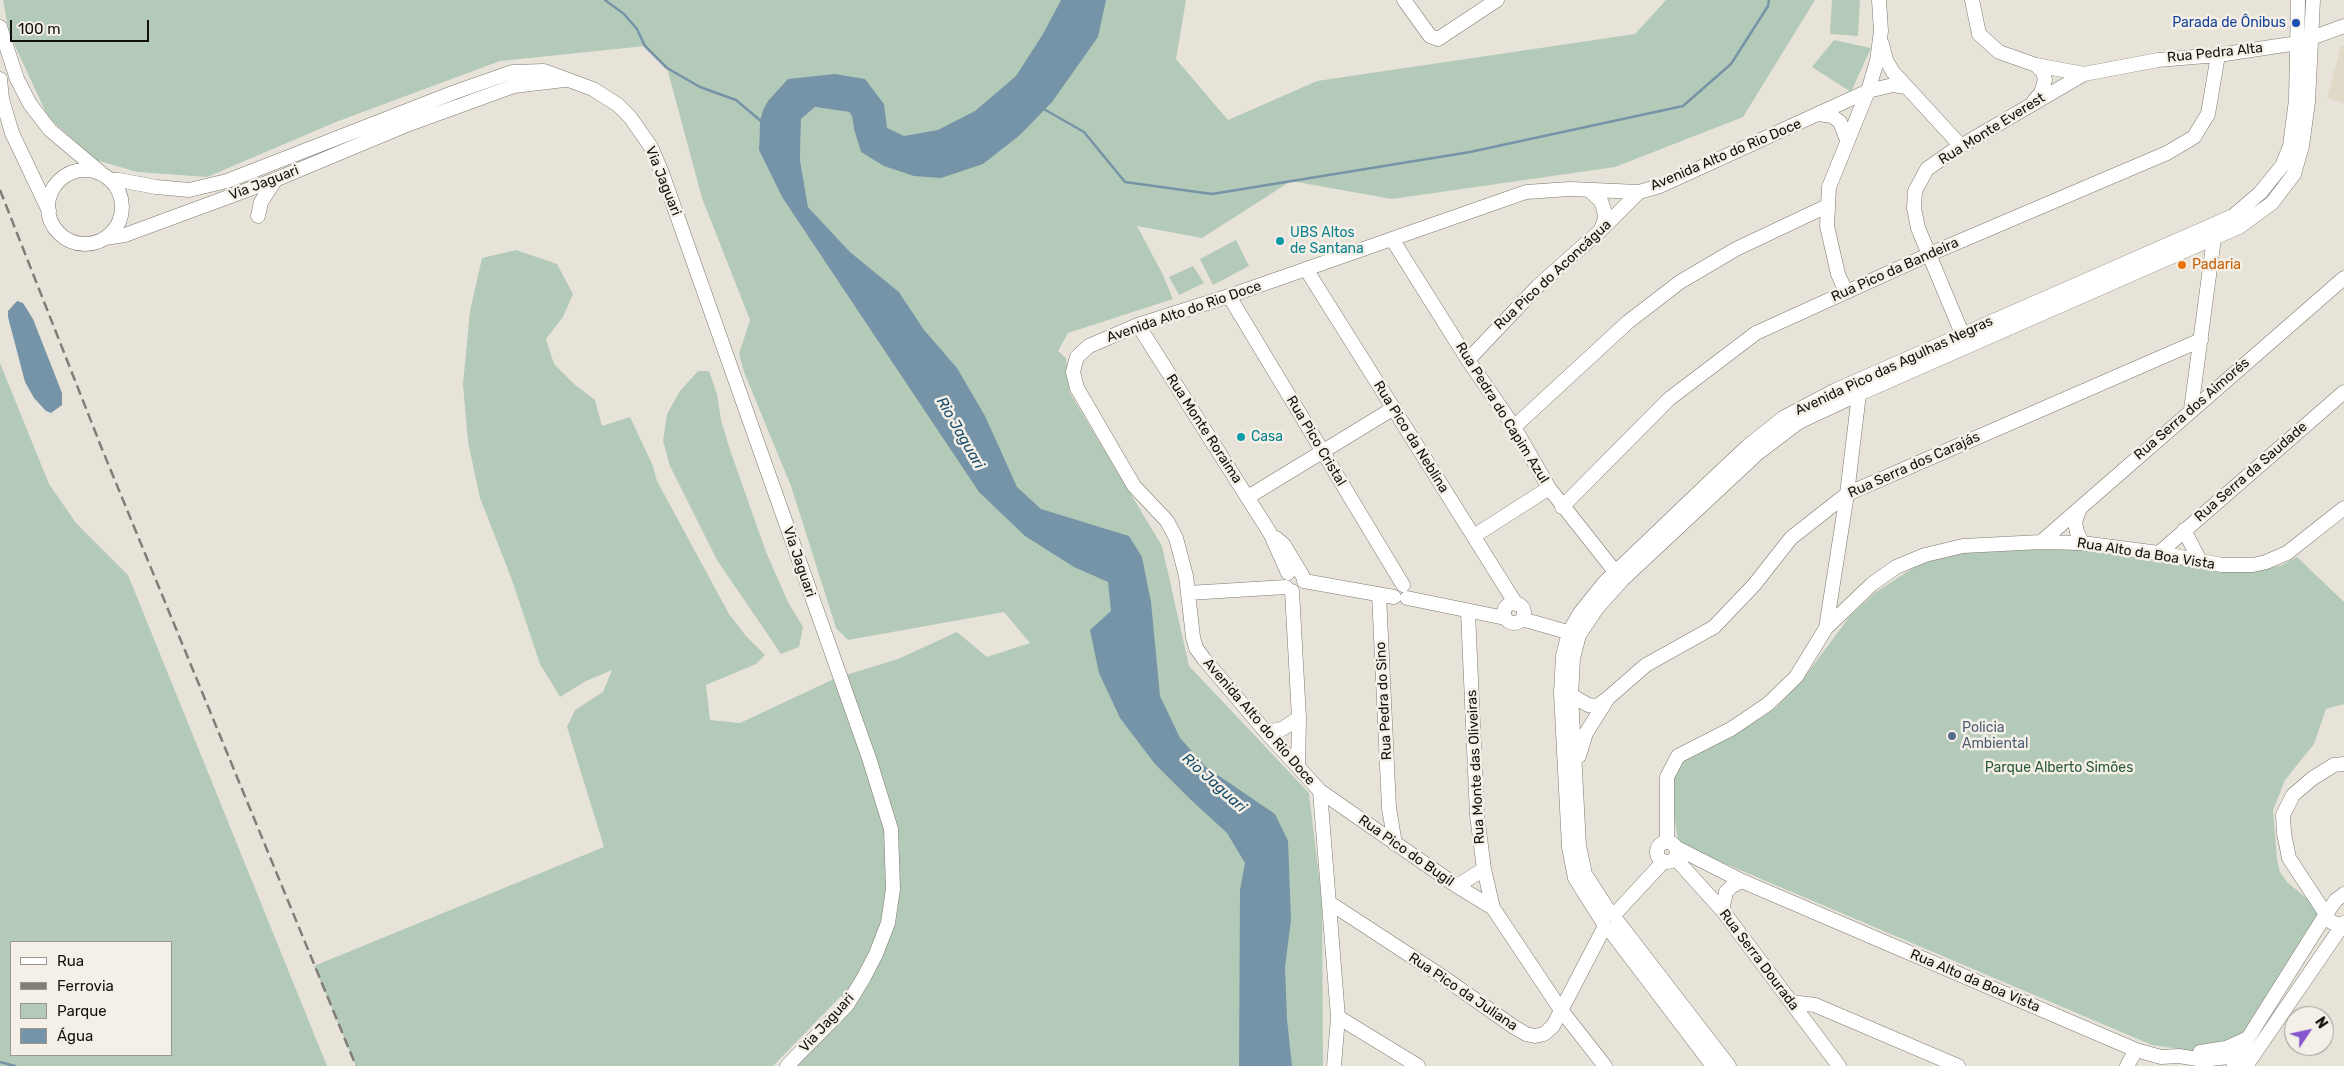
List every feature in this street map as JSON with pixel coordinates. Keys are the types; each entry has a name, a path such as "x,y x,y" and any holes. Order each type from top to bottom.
{"street":[{"path":"1404,0 1430,36 1434,38 1445,36 1493,1"},
{"path":"1879,0 1886,60 1893,72 1906,87 1961,146"},
{"path":"1972,0 1978,34 1999,52 2036,65 2084,74"},
{"name":"Avenida Pico das Agulhas Negras","path":"1619,577 1748,446 1782,418 1836,390 1965,340 2239,228 2272,203 2294,174 2302,146 2308,102 2305,41 2298,0"},
{"name":"Avenida Pico das Agulhas Negras","path":"1729,1066 1575,878 1568,847 1561,693 1563,656 1590,600 1619,577 1768,444 1799,422 1965,340 2233,216 2260,193 2282,166 2290,146 2305,41 2313,0"},
{"name":"Rua Pedra Alta","path":"2084,74 2158,60 2218,55 2305,41 2344,26"},
{"path":"0,27 17,79 30,104 50,130 106,177 121,197 122,213 116,227 105,238"},
{"path":"1846,292 1838,274 1827,226 1829,187 1868,90 1877,61 1882,31"},
{"name":"Rua Pico da Bandeira","path":"1562,507 1669,399 1756,333 1930,254 2167,153 2194,137 2208,114 2218,55"},
{"path":"2031,104 2044,86 2042,72 2036,65"},
{"name":"Via Jaguari","path":"49,211 51,193 65,176 87,170 119,180 156,187 189,190 227,181 455,92 512,72 544,71 564,80 593,89 618,106 642,132 658,164 869,758 891,829 893,889 888,923 876,954 863,980 847,1004 787,1066"},
{"name":"Rua Monte Everest","path":"1965,340 1916,218 1914,208 1915,191 1927,169 1961,146 2084,74"},
{"name":"Via Jaguari","path":"0,79 2,99 12,133 57,230 68,239 83,243 125,235 277,179 404,126 514,86 564,80"},
{"name":"Avenida Alto do Rio Doce","path":"1334,1066 1338,1017 1320,791 1266,732 1196,648 1181,550 1176,538 1166,521 1134,486 1074,380 1074,365 1083,350 1138,325 1228,296 1526,192 1570,189 1639,192 1660,186 1868,90 1893,85 1906,87"},
{"path":"1819,114 1832,116 1840,122 1847,140"},
{"path":"258,216 262,202 277,179"},
{"path":"1590,190 1601,201 1604,210 1605,219 1600,231"},
{"name":"Rua Pico do Aconcágua","path":"1468,360 1539,285 1600,231 1639,192"},
{"path":"1514,428 1628,322 1680,282 1736,249 1827,206"},
{"name":"Rua Pedra do Capim Azul","path":"1392,238 1468,360 1514,428 1549,488 1562,507 1619,577"},
{"path":"2191,410 2214,238"},
{"name":"Rua Pico da Neblina","path":"1306,269 1521,611"},
{"name":"Rua Serra dos Aimorés","path":"2041,542 2344,278"},
{"name":"Rua Pico Cristal","path":"1228,296 1323,453 1401,593"},
{"name":"Rua Monte Roraima","path":"1138,325 1270,532 1284,545 1294,581 1299,718 1298,767"},
{"name":"Rua Serra dos Carajás","path":"1576,764 1586,733 1608,698 1646,665 1714,627 1754,585 1791,538 1847,494 2200,340"},
{"name":"Rua Serra da Saudade","path":"2159,553 2344,392"},
{"path":"1826,628 1847,494 1859,394"},
{"path":"1248,497 1394,408"},
{"path":"1474,536 1549,488"},
{"path":"2082,505 2075,522 2076,532 2082,543"},
{"name":"Rua Alto da Boa Vista","path":"2242,1061 2203,1060 2179,1056 2161,1057 2136,1050 1742,881 1706,862 1669,852 1667,777 1678,756 1731,729 1768,704 1796,677 1826,628 1872,584 1896,567 1925,555 1963,546 2041,542 2082,543 2159,553 2222,565 2242,566 2276,558 2318,530 2344,508"},
{"path":"2184,530 2200,561"},
{"path":"1188,593 1294,581 1378,594 1401,593 1468,612 1505,618 1504,612 1507,606 1547,625 1574,634"},
{"name":"Rua Pedra do Sino","path":"1378,594 1389,808 1395,844"},
{"name":"Rua Monte das Oliveiras","path":"1468,612 1477,815 1484,869 1493,908 1561,1010 1605,1066"},
{"name":"Avenida Pico das Agulhas Negras","path":"1574,634 1571,695 1579,846 1585,874 1610,922 1713,1066"},
{"path":"1571,695 1588,706 1597,706 1608,698"},
{"path":"1266,732 1282,729 1299,718"},
{"path":"2242,1061 2343,925 2331,922 2289,858 2283,815 2292,795 2312,778 2334,765 2344,764"},
{"name":"Rua Pico do Bugil","path":"1320,791 1457,886 1493,908"},
{"path":"1364,822 1389,808"},
{"name":"Rua Pico da Juliana","path":"1330,903 1526,1034 1535,1036 1544,1034 1553,1026 1610,922 1669,852"},
{"name":"Rua Serra Dourada","path":"1669,852 1722,910 1839,1066"},
{"path":"1457,886 1484,869"},
{"path":"1722,910 1726,892 1732,886 1742,881"},
{"path":"2242,1061 2249,1037 2326,914 2336,900 2344,894"},
{"path":"1791,1002 1815,1005 1958,1066"},
{"path":"1338,1017 1418,1066"},
{"path":"2179,1056 2226,1048 2249,1037"},
{"path":"2127,1066 2136,1050"}],"shaded area":[{"path":"2341,46 2344,46 2344,103 2327,98"}],"green space":[{"path":"3,0 1186,0 1176,59 1228,120 1317,81 1635,34 1666,0 1815,0 1743,117 1615,167 1392,199 1291,181 1202,238 1137,226 1162,273 1173,299 1068,333 1058,351 1066,358 1070,393 1162,546 1189,666 1309,793 1322,902 1323,1066 796,1066 855,1004 841,996 773,1066 356,1066 314,966 604,847 567,727 575,710 603,692 612,670 586,681 560,697 540,664 512,580 480,498 468,442 463,384 470,311 482,258 516,250 557,264 573,294 563,317 546,339 554,364 574,384 595,400 602,426 630,417 653,466 657,481 729,614 746,636 765,655 756,664 706,685 710,720 740,723 836,678 898,659 957,632 987,657 1030,643 1004,612 848,640 836,628 791,486 744,372 739,354 750,320 702,198 667,68 645,46 500,61 336,122 207,177 137,172 96,160 48,117 9,33","holes":["768,101 884,104 878,140 854,129 852,116 849,112 815,107 801,119 800,160 808,207 850,252 899,292 907,304 864,318 782,197 759,150 760,121"]},
{"path":"1832,0 1860,0 1858,36 1830,34"},
{"path":"1834,40 1871,48 1851,92 1812,67"},
{"path":"1236,240 1249,266 1213,285 1200,259"},
{"path":"1193,266 1204,283 1179,295 1169,277"},
{"path":"0,363 49,484 76,523 128,575 327,1066 0,1066"},
{"path":"698,371 709,371 717,394 721,420 729,447 766,552 788,602 803,627 799,647 781,654 717,560 670,466 663,441 667,414 680,391"},
{"name":"Parque Alberto Simões","path":"2072,549 2238,572 2280,566 2297,557 2344,602 2344,704 2326,709 2314,744 2285,780 2273,810 2277,860 2280,872 2287,882 2316,906 2320,915 2247,1035 2220,1046 2193,1051 2152,1045 1693,850 1678,840 1672,781 1674,773 1685,759 1749,726 1776,708 1803,679 1850,616 1876,592 1921,563 1939,556 1972,551"}],"water":[{"name":"Rio Jaguari","path":"1061,0 1106,0 1098,37 1052,102 1020,135 983,164 941,178 914,176 884,166 861,152 852,116 849,112 815,107 801,119 800,160 808,207 850,252 899,292 924,330 957,368 985,416 1017,487 1041,509 1129,536 1142,557 1151,602 1160,696 1180,738 1206,767 1275,814 1288,841 1291,920 1285,967 1287,1019 1292,1066 1239,1066 1240,890 1245,863 1227,833 1155,764 1120,718 1099,673 1090,630 1111,611 1108,582 1074,567 1025,536 979,492 782,197 759,150 760,121 763,110 768,101 788,79 835,74 865,79 884,104 887,128 904,136 938,130 975,111 1016,76 1043,34"},
{"path":"17,301 23,303 33,319 62,393 62,405 51,413 46,411 34,398 25,382 8,317 8,311"}],"waterway":[{"path":"605,0 624,14 637,29 645,46 667,68 700,87 736,100 762,122"},
{"path":"1042,108 1084,132 1125,182 1212,194 1470,152 1683,106 1731,64 1768,6 1769,0"},
{"path":"0,1062 15,1066"}],"railway":[{"path":"0,190 102,449 356,1066"}],"place":[{"name":"Parada de Ônibus","path":"2296,23"},
{"name":"UBS Altos de Santana","path":"1280,241"},
{"name":"Padaria","path":"2182,265"},
{"name":"Casa","path":"1241,437"},
{"name":"Policia Ambiental","path":"1952,736"}]}
